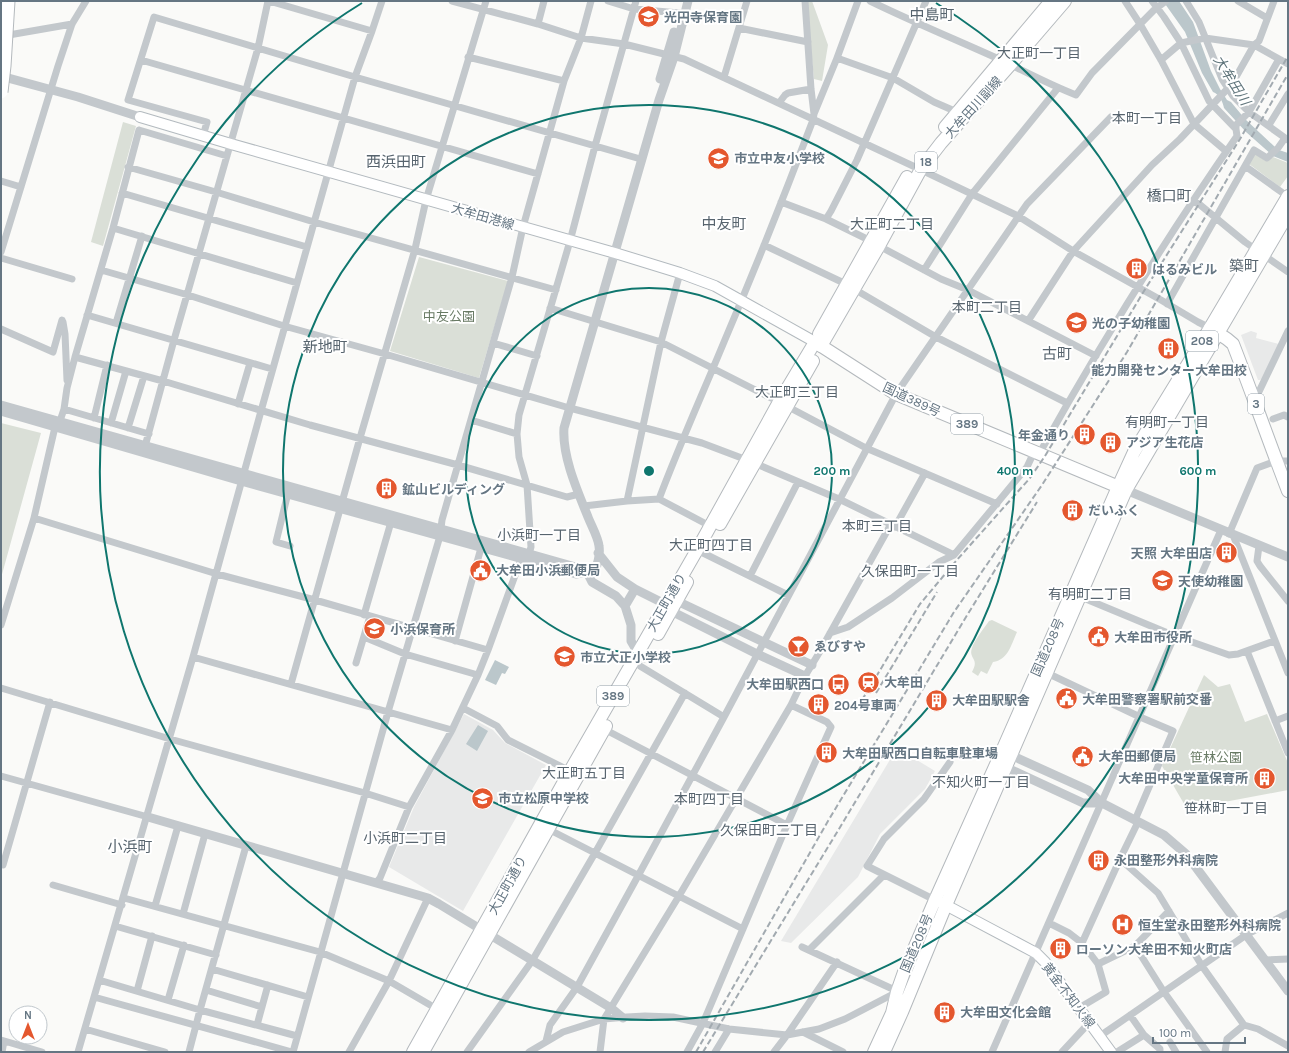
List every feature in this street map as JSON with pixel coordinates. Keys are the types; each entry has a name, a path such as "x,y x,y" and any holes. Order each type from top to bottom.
{"highway":[{"path":"1,92 8,1"}],"main road":[{"name":"大牟田川副線","path":"917,167 941,143 1006,63 1051,1"},
{"name":"大牟田川副線","path":"818,344 917,167 957,112 1006,63 1064,1"},
{"name":"大牟田港線","path":"140,117 680,273 715,286 818,344"},
{"name":"国道208号","path":"1006,753 1047,673 1081,597 1134,452 1214,331 1260,252 1288,196"},
{"name":"国道208号","path":"1260,252 1288,214"},
{"name":"3","path":"1214,331 1233,344 1255,400 1282,461 1288,491"},
{"name":"国道389号","path":"818,344 896,394 1122,488"},
{"name":"大正町通り","path":"413,1052 437,1009 548,829 574,773 604,729 700,552 818,344"},
{"name":"大正町通り","path":"700,552 710,526 751,462"},
{"name":"国道208号","path":"884,1052 946,905 1006,753 1122,488"},
{"name":"大正町通り","path":"423,1052 485,932 574,773 641,659"},
{"name":"国道208号","path":"874,1052 892,1013 904,972 935,900 1001,765"},
{"name":"黄金不知火線","path":"935,900 1036,953 1046,962 1111,1052"}],"street":[{"path":"1,252 72,24 86,1"},
{"path":"145,449 174,340 258,48 269,1 372,32"},
{"path":"78,1052 148,817 217,574 260,411 355,77 382,1"},
{"path":"452,1 538,24 581,38 624,44 670,56 684,60 724,77 779,103 814,117 1018,216 1074,251 1214,331"},
{"path":"291,684 360,438 415,250 426,200 441,146 486,1"},
{"path":"538,24 544,1"},
{"path":"94,997 292,1052 512,277 523,227 564,81 581,38 591,1"},
{"path":"608,1 634,9 682,14"},
{"path":"376,883 380,878 410,807 463,708 488,650 521,559 529,554 531,548 527,485 519,457 517,434 519,415 570,241 636,1"},
{"path":"682,14 683,1"},
{"path":"688,1 682,14 659,100 592,321 568,407 563,440 577,495 594,548 617,577 635,589 812,665"},
{"path":"724,77 747,1"},
{"path":"805,1 814,117"},
{"path":"658,499 764,245 858,1"},
{"path":"830,633 848,627 892,598 939,562 954,555 997,504 1027,467 1192,201 1237,136 1236,127 1209,101 1183,43 1159,4 1092,73 1076,95 870,1"},
{"path":"826,219 857,160 926,1"},
{"path":"1125,1 1161,60 1194,124 1226,151"},
{"path":"1167,304 1254,150 1267,158 1287,139 1269,125 1248,112 1225,91 1222,79 1203,39 1199,22 1186,1"},
{"path":"1238,1 1267,18"},
{"path":"1028,321 1074,251 1152,165 1180,139 1232,84 1254,45 1259,41 1274,1"},
{"path":"203,136 207,122 128,100 154,17 355,77 637,158"},
{"path":"1,36 72,24"},
{"path":"739,28 808,42"},
{"path":"1161,60 1183,43 1203,39 1254,45 1288,64"},
{"path":"612,253 637,158 670,56"},
{"path":"468,57 564,81"},
{"path":"837,58 893,78 934,102 957,112"},
{"path":"1236,127 1248,112 1280,59"},
{"path":"141,60 538,174"},
{"path":"1,88 3,77 140,117"},
{"path":"924,270 972,194 1058,88"},
{"path":"779,103 788,93 811,89"},
{"path":"1269,125 1288,94"},
{"path":"546,1041 550,1025 577,987 638,876 896,394 1027,204 1111,117"},
{"path":"1,625 34,518 58,424 64,409 67,388 75,357 113,228 139,130 227,156"},
{"path":"1245,166 1288,196"},
{"path":"128,167 314,222 556,290"},
{"path":"1,181 21,187"},
{"path":"122,193 307,247"},
{"path":"1192,201 1199,204 1288,272"},
{"path":"781,202 826,219 1096,356"},
{"path":"113,228 297,283"},
{"path":"116,323 142,236"},
{"path":"764,245 850,287 936,337 1067,403"},
{"path":"1,258 72,279"},
{"path":"101,270 188,295 284,326 568,407 683,437 751,462 798,482 954,555"},
{"path":"627,501 661,342 680,273"},
{"path":"550,308 661,342 866,448 997,504"},
{"path":"87,315 272,369"},
{"path":"1,329 53,352 62,320 65,334 67,388"},
{"path":"1255,400 1285,348 1288,331"},
{"path":"493,343 536,356"},
{"path":"75,357 163,381 260,411 567,496 577,495"},
{"path":"238,404 250,363"},
{"path":"94,418 107,365"},
{"path":"101,436 108,422 126,371"},
{"path":"128,428 144,376"},
{"path":"1,405 58,424"},
{"path":"64,409 149,434"},
{"path":"1,411 58,424 342,505 579,568 587,572 592,582 616,596 625,606 631,625 632,641 641,659 685,693 724,717"},
{"path":"1273,419 1284,415 1288,417"},
{"path":"471,420 517,434"},
{"path":"992,1052 1175,636 1228,533 1257,468 1282,461"},
{"path":"600,1052 604,1019 679,896 735,798 791,705 805,676 830,633 925,473"},
{"path":"242,477 288,494 342,505 391,522 440,532 481,548 576,574 595,570 599,554 599,545 584,506 577,495"},
{"path":"750,576 798,482"},
{"path":"1122,488 1288,557"},
{"path":"288,494 276,542 290,546"},
{"path":"584,506 658,499 710,526"},
{"path":"34,518 217,574 315,600 488,650"},
{"path":"356,663 364,637 367,615 391,522"},
{"path":"1228,533 1288,673"},
{"path":"1259,546 1257,561 1288,602"},
{"path":"455,641 481,548"},
{"path":"700,552 788,595"},
{"path":"625,606 635,589"},
{"path":"1081,597 1175,636 1229,654 1247,652 1274,640"},
{"path":"671,605 757,654 805,676"},
{"path":"364,637 405,654 478,675"},
{"path":"1247,652 1288,753"},
{"path":"193,657 452,730"},
{"path":"1047,673 1173,731 1120,859 1082,943"},
{"path":"1,688 170,739 365,793 410,807"},
{"path":"467,1052 532,961 685,693"},
{"path":"3,865 50,702"},
{"path":"687,1052 704,1023 787,825 831,727 827,722 791,705"},
{"path":"463,708 497,726 508,740 574,773"},
{"path":"1275,721 1288,716"},
{"path":"604,729 787,825"},
{"path":"1006,753 1088,790 1102,803 1164,835 1186,854 1288,991"},
{"path":"935,900 867,866 884,839 924,800 950,762"},
{"path":"1001,765 1083,803 1102,803"},
{"path":"1,776 428,898 577,987 611,1008 623,1018"},
{"path":"155,906 178,826"},
{"path":"548,829 743,929"},
{"path":"183,914 206,834"},
{"path":"189,1052 246,846"},
{"path":"1120,859 1158,893 1202,966 1244,1025 1258,1029 1288,1046"},
{"path":"884,875 805,948 908,996"},
{"path":"53,885 123,901 155,906 320,952 389,981 437,1009"},
{"path":"349,1052 389,981 428,898"},
{"path":"1098,964 1135,946 1169,911"},
{"path":"1100,1036 1246,935 1288,913"},
{"path":"1049,923 1069,933 1082,943 1098,964 1106,992 1079,1008"},
{"path":"115,926 216,955"},
{"path":"137,991 152,936"},
{"path":"168,1000 184,945"},
{"path":"1135,946 1164,992 1207,1052"},
{"path":"1266,960 1288,959"},
{"path":"774,1052 837,962"},
{"path":"212,969 308,997"},
{"path":"99,980 200,1010 297,1036"},
{"path":"257,1025 268,985"},
{"path":"206,990 262,1007"},
{"path":"529,1052 563,1032 604,1019 645,1016 673,1017 730,1029 787,1035 820,1029 846,1019 897,992"},
{"path":"1130,1015 1144,1034 1160,1049 1160,1052"},
{"path":"1062,1052 1090,1023"},
{"path":"1225,1052 1227,1039 1244,1025"},
{"path":"85,1029 165,1052"},
{"path":"715,1052 730,1029"},
{"path":"803,1032 841,1051"},
{"path":"1116,1052 1144,1034"},
{"path":"2,1052 3,1041 42,1052"},
{"path":"1170,1042 1176,1052"}],"shaded area":[{"path":"1163,1 1179,1 1193,22 1211,71 1227,100 1231,102 1245,119 1275,147 1288,153 1288,162 1273,156 1246,132 1224,108 1220,98 1213,92 1202,73 1185,32"},
{"path":"1251,331 1257,333 1256,338 1279,344 1264,378 1260,380 1258,380 1241,335"},
{"path":"495,660 509,667 505,674 502,673 496,685 485,680"},
{"path":"464,714 493,730 505,743 546,765 463,911 389,867 414,807"},
{"path":"478,725 488,731 477,751 466,744"},
{"path":"897,748 935,771 925,789 880,834 858,877 791,943 781,941"}],"green space":[{"path":"806,1 812,1 828,45 822,81 814,79"},
{"path":"123,122 136,126 103,246 91,242"},
{"path":"1255,154 1266,161 1273,157 1288,163 1288,176 1280,187 1249,164"},
{"name":"中友公園","path":"419,257 508,281 479,378 390,351"},
{"path":"1,423 41,433 1,578"},
{"path":"992,620 1017,632 1006,655 998,661 993,662 987,674 981,671 978,676 972,672 975,664 971,654 972,648 989,621"},
{"name":"笹林公園","path":"1204,675 1218,687 1230,684 1245,722 1267,714 1288,763 1288,790 1187,809 1162,766"}],"railway":[{"path":"862,700 920,604 1030,478 1045,456 1144,291 1240,139 1288,56"},
{"path":"696,1052 828,821 954,612 1042,485 1127,352 1288,74"},
{"path":"703,1052 1037,502"},
{"path":"876,693 937,592"}],"place":[{"name":"光円寺保育園","path":"649,17"},
{"name":"市立中友小学校","path":"718,158"},
{"name":"はるみビル","path":"1136,269"},
{"name":"光の子幼稚園","path":"1076,323"},
{"name":"能力開発センター大牟田校","path":"1169,348"},
{"name":"年金通り","path":"1085,435"},
{"name":"アジア生花店","path":"1111,442"},
{"name":"鉱山ビルディング","path":"387,489"},
{"name":"だいふく","path":"1072,510"},
{"name":"天照 大牟田店","path":"1227,553"},
{"name":"大牟田小浜郵便局","path":"481,570"},
{"name":"天使幼稚園","path":"1162,581"},
{"name":"小浜保育所","path":"374,629"},
{"name":"大牟田市役所","path":"1098,637"},
{"name":"ゑびすや","path":"799,646"},
{"name":"市立大正小学校","path":"564,657"},
{"name":"大牟田","path":"868,682"},
{"name":"大牟田駅西口","path":"839,684"},
{"name":"大牟田警察署駅前交番","path":"1067,699"},
{"name":"大牟田駅駅舎","path":"936,700"},
{"name":"204号車両","path":"819,705"},
{"name":"大牟田駅西口自転車駐車場","path":"826,753"},
{"name":"大牟田郵便局","path":"1082,756"},
{"name":"大牟田中央学童保育所","path":"1264,778"},
{"name":"市立松原中学校","path":"483,798"},
{"name":"永田整形外科病院","path":"1099,860"},
{"name":"恒生堂永田整形外科病院","path":"1122,925"},
{"name":"ローソン大牟田不知火町店","path":"1061,949"},
{"name":"大牟田文化会館","path":"945,1012"}],"district":[{"name":"中島町","path":"932,15"},
{"name":"大正町一丁目","path":"1039,53"},
{"name":"本町一丁目","path":"1147,118"},
{"name":"西浜田町","path":"396,162"},
{"name":"橋口町","path":"1169,196"},
{"name":"中友町","path":"724,224"},
{"name":"大正町二丁目","path":"892,224"},
{"name":"築町","path":"1244,266"},
{"name":"本町二丁目","path":"987,307"},
{"name":"新地町","path":"325,347"},
{"name":"古町","path":"1057,354"},
{"name":"大正町三丁目","path":"797,392"},
{"name":"有明町一丁目","path":"1167,422"},
{"name":"本町三丁目","path":"877,526"},
{"name":"小浜町一丁目","path":"539,535"},
{"name":"大正町四丁目","path":"711,545"},
{"name":"久保田町一丁目","path":"910,571"},
{"name":"有明町二丁目","path":"1090,594"},
{"name":"大正町五丁目","path":"584,773"},
{"name":"不知火町一丁目","path":"981,782"},
{"name":"本町四丁目","path":"709,799"},
{"name":"笹林町一丁目","path":"1226,808"},
{"name":"久保田町二丁目","path":"769,830"},
{"name":"小浜町二丁目","path":"405,838"},
{"name":"小浜町","path":"130,847"}],"water label":[{"name":"大牟田川","path":"1232,80"}]}
